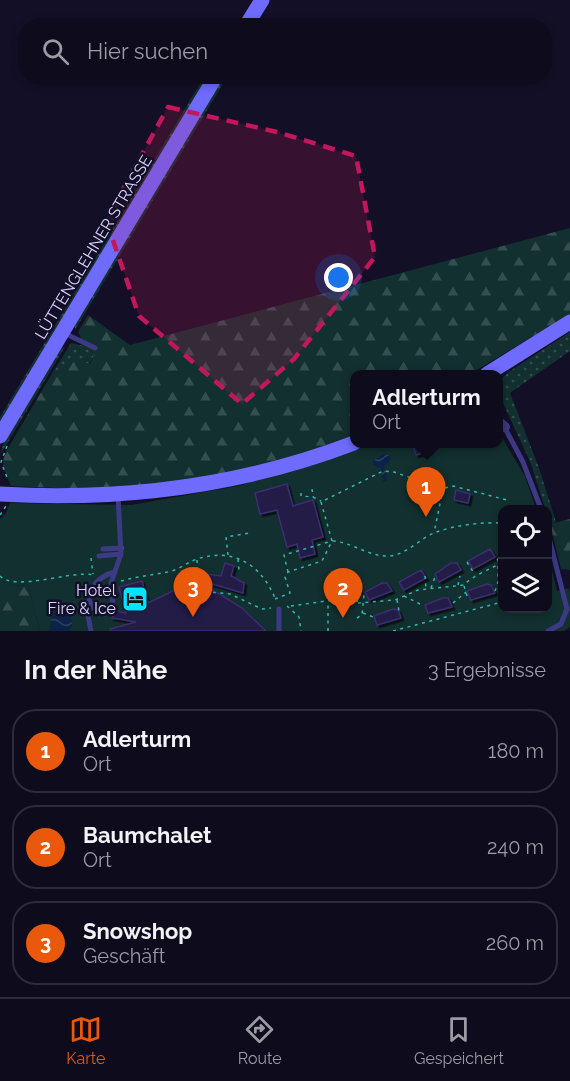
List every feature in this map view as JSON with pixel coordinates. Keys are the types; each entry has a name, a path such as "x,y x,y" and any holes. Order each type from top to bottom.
{"main road":[{"path":"251,18 262,0"},
{"name":"LÜTTENGLEHNER STRASSE","path":"0,436 211,84"},
{"path":"495,370 570,322"},
{"path":"0,494 118,496 180,489 253,476 350,444"}],"lane":[{"path":"63,332 94,348"},
{"path":"503,427 523,462 539,505"},
{"path":"91,606 100,614 110,611 114,600 111,583 121,551 118,496"},
{"path":"103,549 121,551"},
{"path":"548,631 561,624 567,614 552,550"},
{"path":"99,556 121,551"},
{"path":"90,631 87,611 91,606 92,589 100,577 115,572"},
{"path":"279,631 282,607"}],"path":[{"path":"321,502 383,471 394,472 443,489 453,486 507,500 506,503"},
{"path":"312,489 313,497"},
{"path":"434,533 443,489"},
{"path":"275,599 290,593 285,577 288,572 322,561 332,541 321,502 313,497 301,496 301,493"},
{"path":"288,572 284,555 332,541 346,541 370,553 392,556 434,533 487,523 498,524"},
{"path":"228,556 226,537 250,532"},
{"path":"91,554 93,574"},
{"path":"111,583 169,572 197,559 228,556 251,564 263,576 278,605 265,609 230,594 200,591 197,559"},
{"path":"238,558 239,571"},
{"path":"495,591 498,582 498,558"},
{"path":"467,562 476,576"},
{"path":"282,607 333,600 362,603 397,599 403,595 426,590 464,585 497,565"},
{"path":"0,576 14,583 75,574 93,574 100,577"},
{"path":"431,589 435,574"},
{"path":"259,580 263,576"},
{"path":"425,576 426,590"},
{"path":"458,586 460,576"},
{"path":"464,585 467,596"},
{"path":"453,603 466,592"},
{"path":"333,593 333,600"},
{"path":"356,603 358,593"},
{"path":"357,618 362,612 364,594"},
{"path":"403,595 417,605 424,606"},
{"path":"397,599 399,611"},
{"path":"328,601 328,631"},
{"path":"393,631 498,603"},
{"path":"290,607 299,617 301,631"},
{"path":"362,612 373,617"}],"highlighted area":[{"path":"168,107 277,132 356,156 375,257 294,359 242,404 139,316 106,220"}],"green space":[{"path":"200,84 206,84 0,425 0,417"},
{"path":"218,84 223,84 75,330 75,322"},
{"path":"570,228 570,314 477,370 350,370 350,438 265,466 160,484 80,489 11,486 3,466 4,455 53,372 78,360 90,364 97,349 83,342 78,332 88,315 130,345"},
{"path":"570,332 570,351 510,393 551,505 544,505 531,464 503,403 503,377"},
{"path":"71,343 98,349 89,364 53,372"},
{"path":"65,347 0,456 5,438 59,349"},
{"path":"503,439 525,476 535,505 498,505 498,613 552,613 552,570 557,591 569,588 570,627 564,631 40,631 28,585 14,586 0,580 0,519 6,513 10,503 131,505 238,486 357,448 503,448"},
{"path":"552,509 556,522 552,523"},
{"path":"570,519 570,570 561,569 552,524"},
{"path":"0,580 14,586 28,585 40,631 0,631"}],"water":[{"path":"383,454 389,455 391,459 384,467 387,480 383,482 381,468 373,465 373,461"},
{"path":"66,602 70,606 72,626 68,631 50,631 54,614 58,607"}],"building":[{"path":"414,448 429,448 430,451 416,455"},
{"path":"287,484 293,506 313,500 323,537 312,540 315,554 300,558 297,544 287,547 277,510 260,514 255,493"},
{"path":"456,490 470,494 468,503 454,500"},
{"path":"490,549 495,557 473,569 468,561"},
{"path":"225,563 234,566 231,576 244,583 243,593 205,582 206,574 221,576"},
{"path":"451,563 457,563 461,570 439,582 435,574"},
{"path":"421,570 426,578 404,590 399,582"},
{"path":"356,580 360,591 337,599 335,590"},
{"path":"142,581 148,603 175,590 204,591 205,585 242,608 266,631 111,631 110,629 136,622 112,618 117,611 126,613 119,587"},
{"path":"382,583 387,583 392,591 369,600 365,592"},
{"path":"487,584 491,585 495,593 471,600 467,591"},
{"path":"448,598 452,607 428,613 425,605"},
{"path":"393,609 398,610 401,618 377,625 374,616"}],"place":[{"name":"Adlerturm","path":"426,517"},
{"name":"Hotel Fire & Ice","path":"135,599"},
{"name":"Snowshop","path":"193,617"},
{"name":"Baumchalet","path":"343,618"}]}
